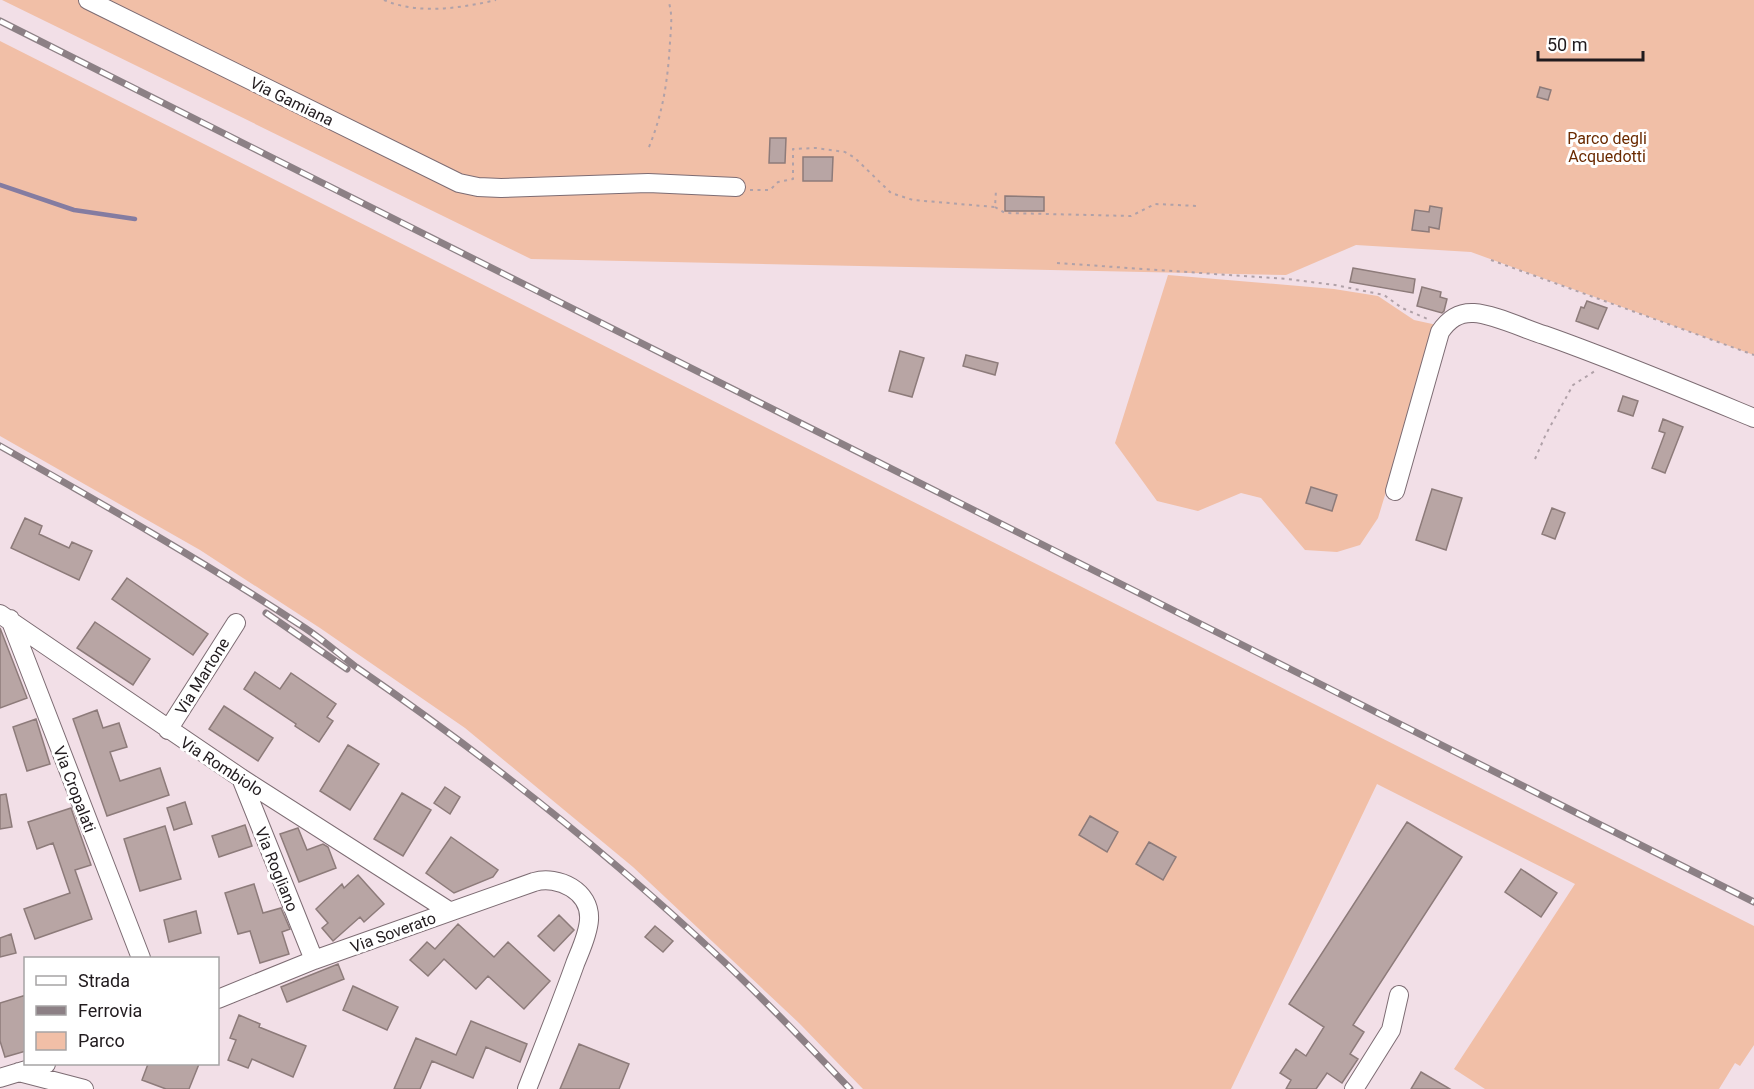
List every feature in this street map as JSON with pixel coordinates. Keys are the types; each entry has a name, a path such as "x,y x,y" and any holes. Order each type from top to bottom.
{"street":[{"name":"Via Gamiana","path":"88,0 459,183 501,188 648,183 736,187"},
{"path":"1395,491 1440,332 1448,321 1460,315 1475,313 1504,321 1612,359 1754,418"},
{"name":"Via Rombiolo","path":"5,616 168,730 449,911"},
{"name":"Via Cropalati","path":"5,616 141,957"},
{"name":"Via Martone","path":"168,730 236,623"},
{"name":"Via Rogliano","path":"241,778 314,960"},
{"name":"Via Soverato","path":"219,999 314,960 449,911 540,880 560,882 580,895 586,905 589,917 588,926 527,1089"},
{"path":"1354,1089 1391,1030 1399,995"},
{"path":"0,1078 43,1065"},
{"path":"19,1072 84,1089"}],"path":[{"path":"384,0 412,7 442,8 469,6 496,0"},
{"path":"649,147 657,128 666,91 671,23 668,0"},
{"path":"736,187 755,191 770,190 778,182 793,179 793,149 816,148 845,152 855,158 891,193 913,200 995,207 1005,213 1131,216 1155,204 1197,206"},
{"path":"995,207 996,190"},
{"path":"1491,260 1754,355"},
{"path":"1057,264 1335,285 1384,295 1402,308 1428,320 1448,321"},
{"path":"1536,459 1546,434 1573,385 1612,359"}],"green space":[{"name":"Parco degli Acquedotti","path":"2,0 1754,0 1754,355 1471,252 1356,245 1286,275 531,259"},
{"path":"0,41 1754,926 1754,1045 1740,1066 1735,1063 1719,1089 1485,1089 1454,1069 1575,884 1377,784 1231,1089 863,1089 799,1023 633,867 465,728 320,628 200,550 0,436"},
{"path":"1168,275 1334,289 1378,296 1414,320 1437,325 1378,518 1360,545 1337,552 1305,550 1261,498 1241,493 1198,511 1157,501 1115,443"}],"building":[{"path":"1540,87 1551,90 1548,100 1537,97"},
{"path":"770,138 786,138 785,163 769,163"},
{"path":"803,157 833,157 832,181 803,181"},
{"path":"1005,196 1044,197 1044,211 1005,211"},
{"path":"1430,206 1442,208 1439,229 1429,227 1429,232 1412,230 1415,210 1429,212"},
{"path":"1353,268 1415,279 1413,293 1350,282"},
{"path":"1422,287 1441,292 1440,297 1447,299 1442,313 1417,306"},
{"path":"1587,301 1607,308 1598,329 1576,321 1581,307 1584,308"},
{"path":"900,351 924,358 912,397 889,391"},
{"path":"966,355 998,363 995,375 963,366"},
{"path":"1623,396 1638,401 1633,416 1618,411"},
{"path":"1663,419 1683,427 1665,473 1652,468 1665,433 1659,431"},
{"path":"1311,487 1337,495 1332,511 1306,503"},
{"path":"1432,489 1462,498 1446,550 1416,540"},
{"path":"1552,508 1565,513 1555,539 1542,534"},
{"path":"25,518 42,526 39,534 69,548 72,542 92,551 79,580 11,548"},
{"path":"127,578 208,634 193,655 112,599"},
{"path":"95,622 150,659 133,685 77,648"},
{"path":"0,628 27,698 0,708"},
{"path":"255,672 280,689 291,673 336,704 327,717 333,721 319,742 244,689"},
{"path":"224,706 273,738 258,761 209,729"},
{"path":"97,710 103,728 119,723 127,747 110,752 120,781 160,768 169,795 107,816 73,719"},
{"path":"36,719 50,764 27,771 13,727"},
{"path":"348,745 379,764 350,810 320,791"},
{"path":"445,787 460,797 450,814 434,803"},
{"path":"402,793 431,810 403,856 374,839"},
{"path":"6,794 12,827 0,829 0,795"},
{"path":"185,802 192,824 174,830 167,808"},
{"path":"71,808 91,865 75,870 92,919 35,939 24,909 70,893 53,843 37,849 28,822"},
{"path":"1090,816 1118,832 1107,852 1079,835"},
{"path":"1407,822 1462,857 1353,1025 1364,1032 1350,1054 1358,1059 1342,1083 1327,1073 1316,1089 1286,1089 1291,1080 1280,1073 1296,1049 1306,1056 1324,1027 1289,1004"},
{"path":"245,825 252,846 219,857 212,836"},
{"path":"165,826 181,879 140,891 124,839"},
{"path":"298,828 307,850 323,844 328,847 336,868 299,882 280,834"},
{"path":"451,837 498,870 493,877 454,893 426,873"},
{"path":"1149,842 1176,857 1163,880 1136,864"},
{"path":"1521,869 1557,893 1541,917 1505,892"},
{"path":"358,875 384,904 364,922 360,917 333,941 322,928 328,923 316,909 342,884 344,888"},
{"path":"254,884 263,913 281,908 290,929 282,932 289,954 260,963 250,931 238,934 225,893"},
{"path":"196,911 201,933 169,942 164,920"},
{"path":"559,915 574,930 554,951 538,936"},
{"path":"458,924 494,957 508,942 550,981 524,1009 488,976 476,989 444,959 428,976 410,960 427,942 435,949"},
{"path":"655,926 673,941 663,952 645,937"},
{"path":"11,934 16,953 0,957 0,938"},
{"path":"338,964 344,979 287,1002 281,987"},
{"path":"353,986 398,1007 387,1030 343,1010"},
{"path":"24,996 24,1052 5,1057 0,1041 0,1003"},
{"path":"239,1015 260,1024 259,1027 306,1046 293,1077 252,1059 248,1068 228,1060 236,1040 230,1038"},
{"path":"471,1021 527,1044 520,1062 486,1047 473,1078 432,1061 420,1089 394,1089 416,1038 456,1055"},
{"path":"579,1044 629,1064 619,1089 560,1089"},
{"path":"148,1065 199,1065 189,1089 166,1089 142,1080"},
{"path":"1421,1072 1450,1089 1411,1089"}],"waterway":[{"path":"0,185 74,210 135,219"}],"railway":[{"path":"0,21 1754,902"},
{"path":"0,446 154,534 305,628 498,770 590,843 678,920 754,991 850,1089"},
{"path":"266,613 347,669"}]}
